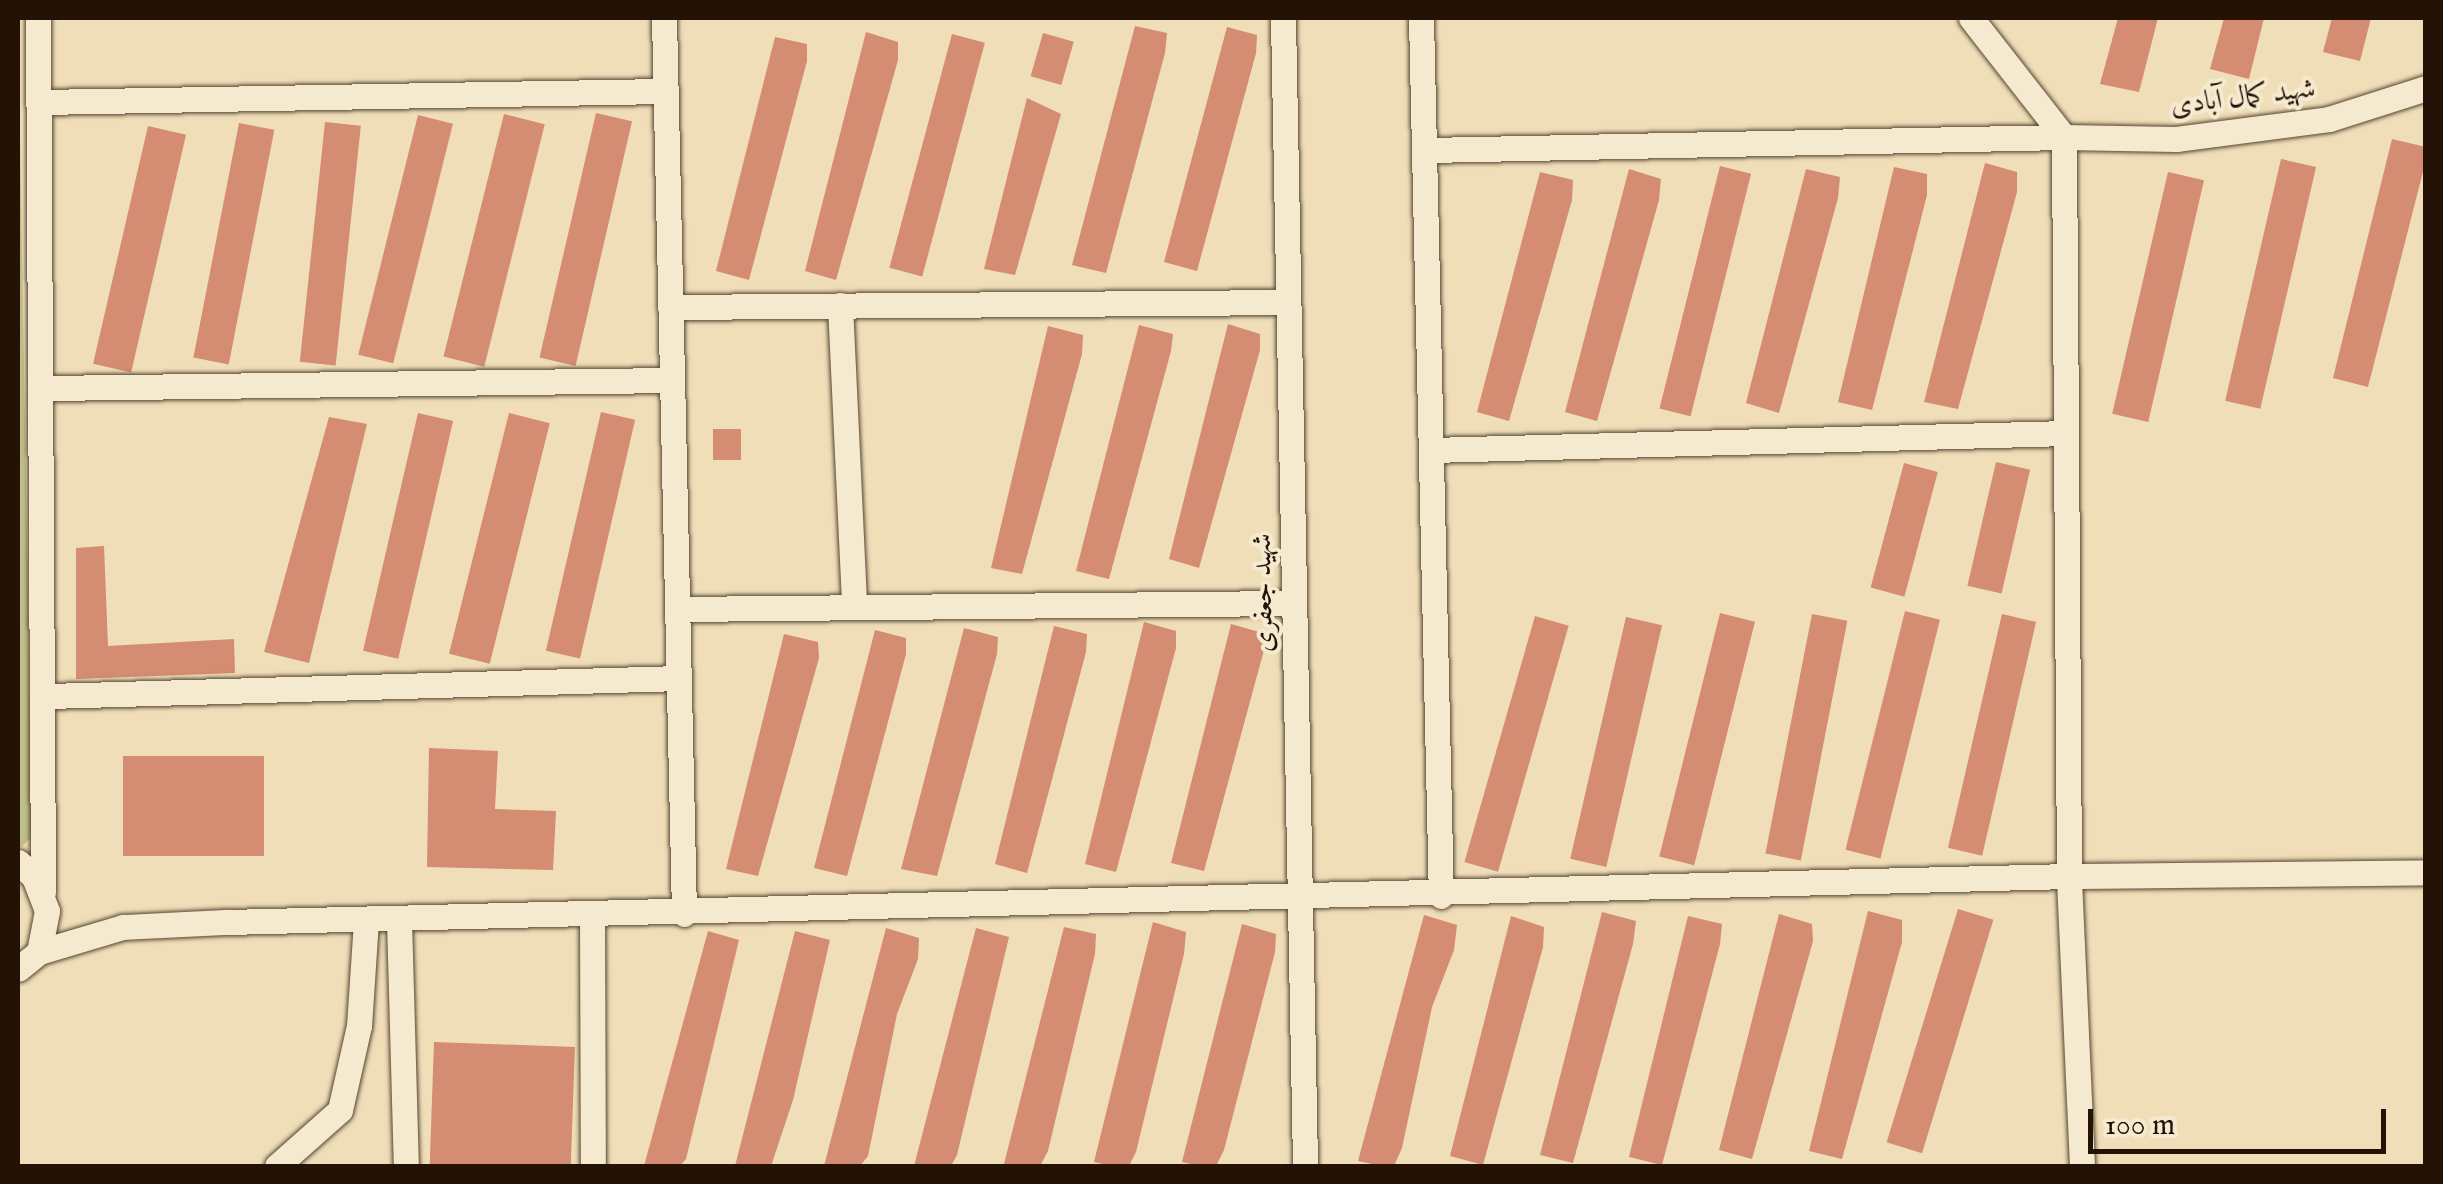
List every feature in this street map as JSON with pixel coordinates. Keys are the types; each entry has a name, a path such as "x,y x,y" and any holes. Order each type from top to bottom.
{"street":[{"path":"38,18 48,696 42,892 46,936 39,952"},
{"path":"664,18 684,914"},
{"name":"شهید جعفری","path":"1283,18 1305,1166"},
{"path":"1422,18 1441,896"},
{"path":"1971,18 2064,137 2069,876 2082,1166"},
{"name":"شهید کمال آبادی","path":"1424,150 2176,138 2329,119 2426,88"},
{"path":"40,102 665,91"},
{"path":"670,307 1288,302"},
{"path":"840,306 854,607"},
{"path":"45,388 672,380"},
{"path":"1431,450 2066,433"},
{"path":"677,609 1294,603"},
{"path":"48,696 679,678"},
{"path":"18,862 42,892"},
{"path":"18,969 39,952 124,927 1300,900 2069,876 2426,872"},
{"path":"592,915 593,1166"},
{"path":"399,920 406,1166"},
{"path":"277,1166 340,1110 358,1026 366,921"}],"shaded area":[{"path":"18,18 32,837 21,847 18,847"}],"building":[{"path":"2118,18 2158,18 2139,92 2100,84"},
{"path":"2224,18 2264,18 2249,79 2210,69"},
{"path":"2332,18 2371,18 2360,61 2323,52"},
{"path":"1135,26 1167,33 1165,53 1106,273 1072,265"},
{"path":"1227,27 1257,35 1256,53 1197,271 1164,262"},
{"path":"866,32 898,42 898,60 836,280 805,271"},
{"path":"1043,33 1074,42 1061,85 1031,76"},
{"path":"952,34 985,43 922,277 889,268"},
{"path":"775,37 807,44 807,61 749,280 716,271"},
{"path":"1027,98 1061,114 1015,275 984,269"},
{"path":"596,113 632,121 576,366 540,358"},
{"path":"504,114 545,124 484,367 444,357"},
{"path":"418,115 453,124 393,363 358,355"},
{"path":"325,122 361,126 336,365 300,362"},
{"path":"239,123 274,130 229,364 193,358"},
{"path":"148,126 186,135 131,373 93,364"},
{"path":"2392,139 2426,147 2426,160 2368,387 2333,378"},
{"path":"2281,159 2316,167 2260,409 2225,401"},
{"path":"1985,163 2017,172 2017,192 1958,409 1924,402"},
{"path":"1720,166 1751,174 1691,416 1660,409"},
{"path":"1894,167 1927,174 1927,195 1872,410 1838,402"},
{"path":"1629,169 1661,179 1659,200 1597,421 1565,412"},
{"path":"1806,169 1840,177 1838,198 1779,413 1746,403"},
{"path":"1540,172 1573,180 1572,200 1509,421 1477,412"},
{"path":"2168,172 2204,180 2148,422 2112,414"},
{"path":"1228,324 1260,334 1260,350 1199,568 1169,559"},
{"path":"1139,325 1173,334 1171,351 1109,579 1076,571"},
{"path":"1048,326 1083,335 1082,354 1022,574 991,568"},
{"path":"601,412 635,420 580,659 546,651"},
{"path":"418,413 453,421 398,659 363,651"},
{"path":"509,413 550,423 490,664 449,654"},
{"path":"329,417 367,424 309,663 264,652"},
{"path":"713,429 741,429 741,460 713,460"},
{"path":"1996,462 2030,470 2002,594 1967,586"},
{"path":"1904,463 1938,472 1904,597 1871,588"},
{"path":"104,546 108,646 234,639 235,673 76,679 76,548"},
{"path":"1905,611 1940,620 1880,858 1845,850"},
{"path":"1720,613 1755,622 1694,865 1659,857"},
{"path":"1812,614 1847,621 1801,860 1765,854"},
{"path":"2002,614 2036,622 1982,856 1948,848"},
{"path":"1535,616 1569,626 1498,872 1464,862"},
{"path":"1626,617 1662,625 1606,867 1570,859"},
{"path":"1144,622 1176,631 1176,648 1116,872 1085,864"},
{"path":"1231,624 1263,633 1264,650 1204,871 1171,863"},
{"path":"1054,626 1087,634 1086,652 1027,873 995,864"},
{"path":"964,628 998,637 997,654 937,876 901,869"},
{"path":"875,630 906,638 906,654 847,876 814,868"},
{"path":"784,634 818,642 819,658 758,876 726,869"},
{"path":"429,748 498,751 495,809 556,811 553,870 427,867"},
{"path":"123,756 264,756 264,856 123,856"},
{"path":"1958,909 1993,920 1922,1153 1887,1142"},
{"path":"1868,911 1902,920 1902,942 1842,1159 1809,1151"},
{"path":"1602,912 1636,921 1573,1163 1540,1155"},
{"path":"1779,914 1812,924 1813,941 1752,1159 1719,1150"},
{"path":"1424,915 1457,925 1454,950 1432,1007 1402,1148 1394,1166 1358,1161"},
{"path":"1511,916 1544,927 1543,947 1483,1165 1450,1156"},
{"path":"1688,916 1722,924 1720,944 1662,1165 1629,1157"},
{"path":"1153,922 1186,932 1184,954 1136,1152 1129,1166 1112,1166 1094,1162"},
{"path":"1242,924 1276,934 1275,952 1224,1150 1216,1166 1200,1166 1182,1162"},
{"path":"1064,927 1096,934 1095,954 1048,1151 1040,1166 1004,1164"},
{"path":"886,928 919,938 918,959 897,1014 868,1156 860,1166 824,1166"},
{"path":"976,928 1009,937 957,1155 951,1166 914,1166"},
{"path":"708,931 739,940 686,1159 680,1166 644,1166"},
{"path":"795,931 830,940 793,1100 771,1166 735,1166"},
{"path":"434,1042 575,1047 571,1166 430,1166"}]}
